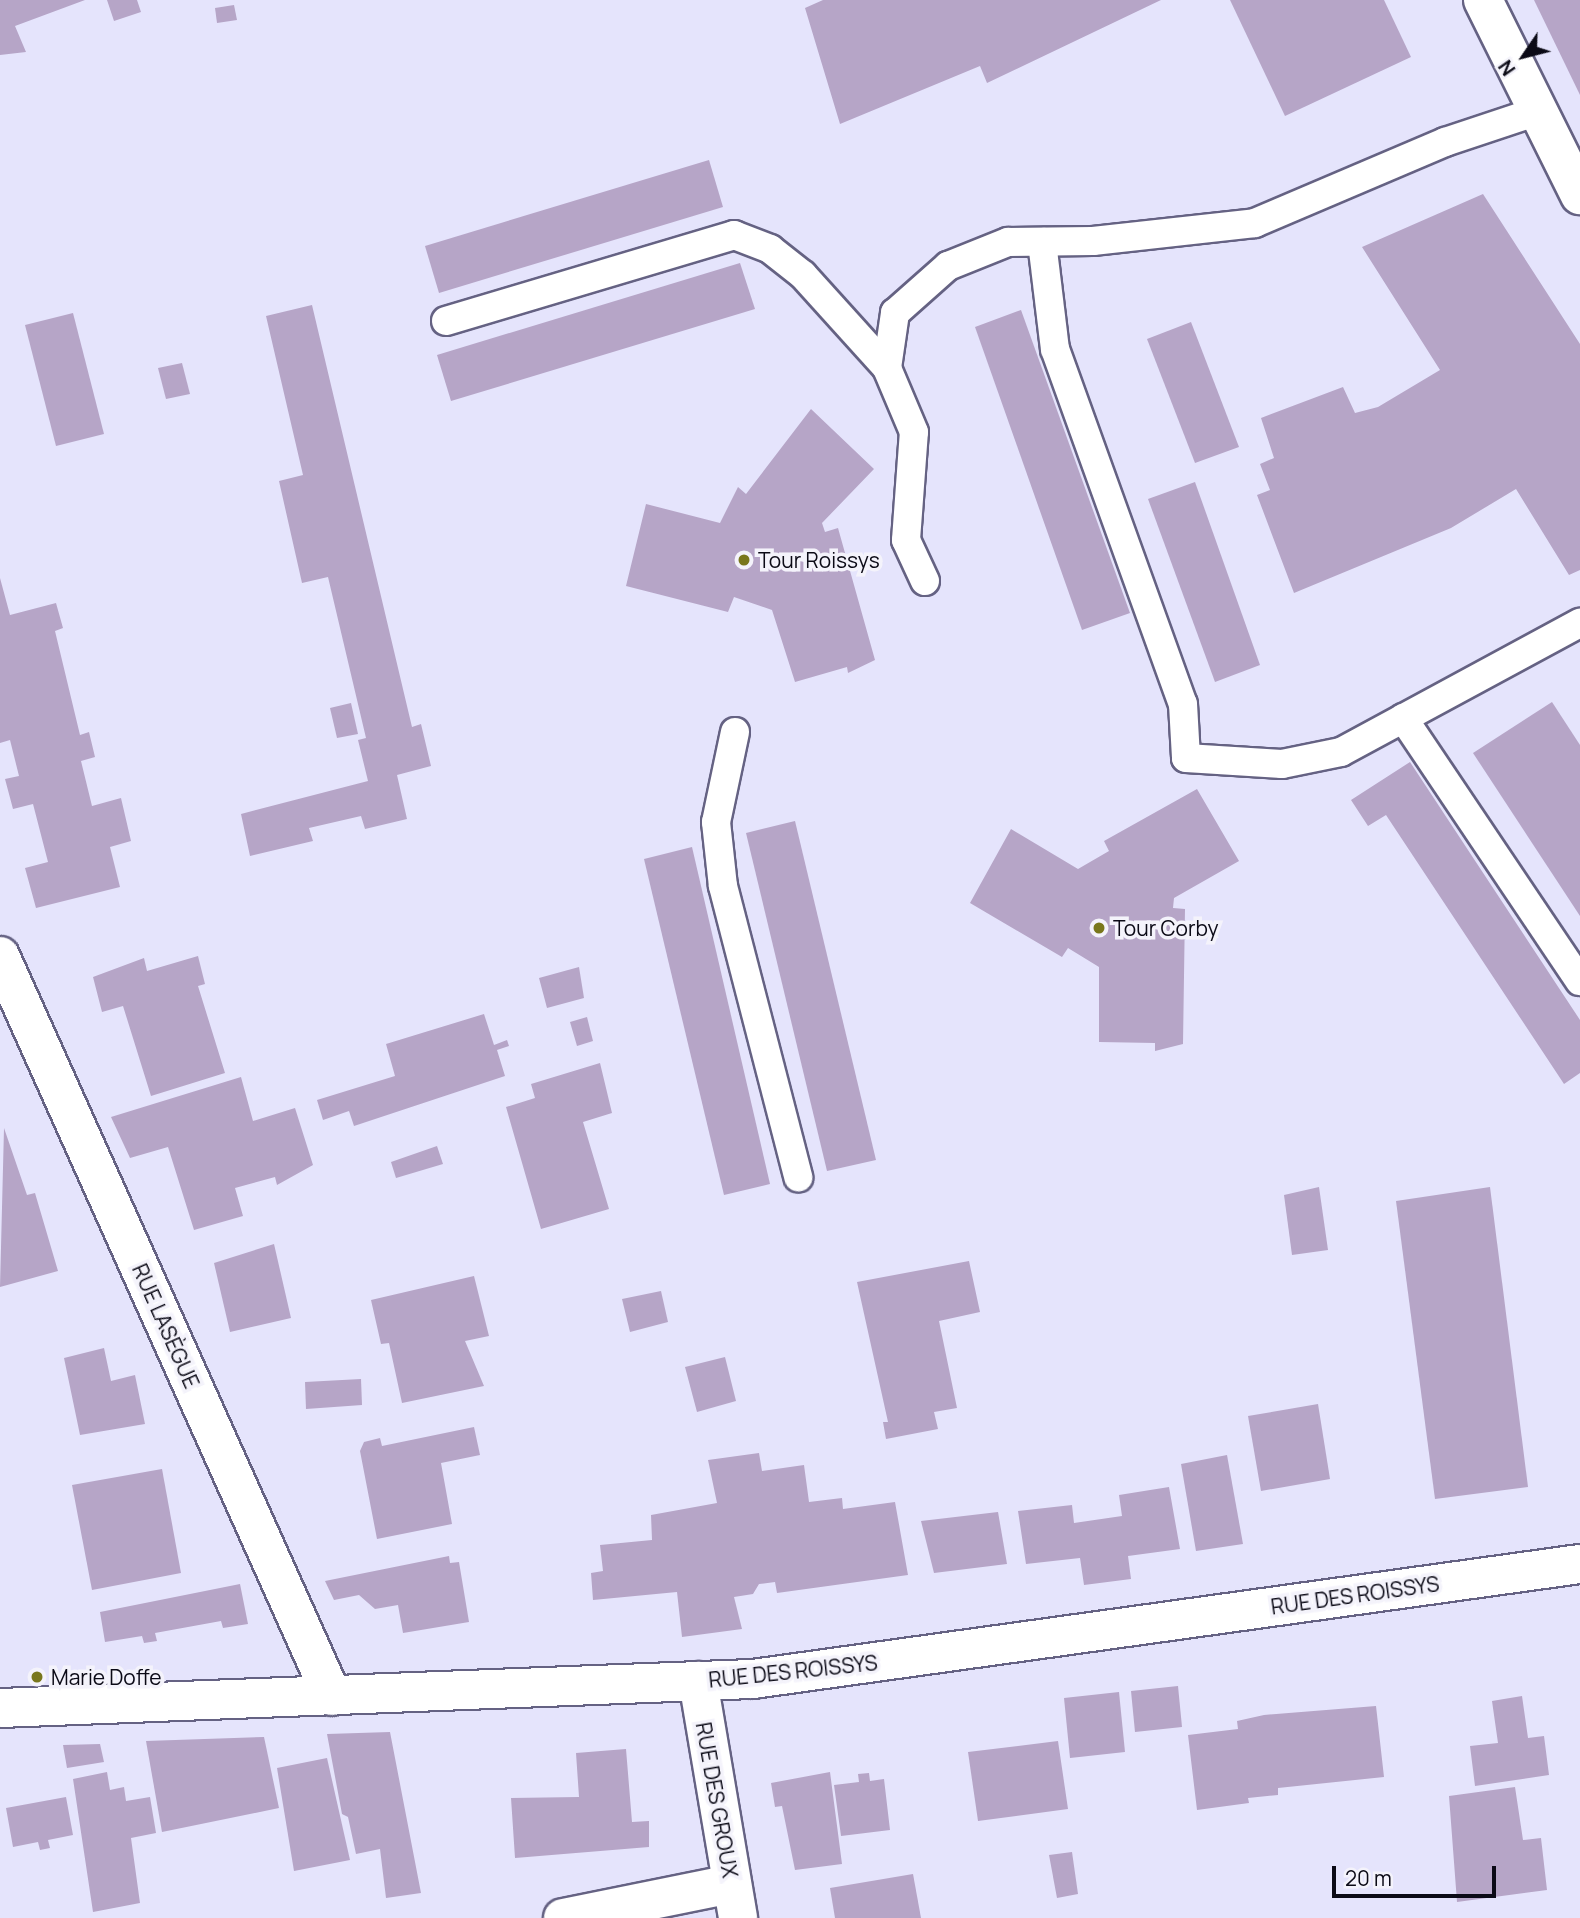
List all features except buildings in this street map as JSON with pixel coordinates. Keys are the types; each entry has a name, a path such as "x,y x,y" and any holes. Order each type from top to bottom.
{"street":[{"path":"1483,0 1535,112 1580,195"},
{"name":"RUE LASÈGUE","path":"0,956 332,1696"},
{"name":"RUE DES ROISSYS","path":"0,1708 698,1681 1580,1564"},
{"name":"RUE DES GROUX","path":"698,1681 735,1901"},
{"path":"563,1918 735,1901"}],"lane":[{"path":"887,368 895,313 948,266 1007,242 1042,242 1255,223 1445,142 1535,112"},
{"path":"446,321 734,235 770,249 803,275 887,368 914,432 906,540 925,582"},
{"path":"1042,242 1055,349 1183,704 1186,758 1282,764 1341,752 1580,624"},
{"path":"1403,718 1580,981"},
{"path":"735,732 716,821 723,886 798,1177"}],"place":[{"name":"Tour Roissys","path":"744,560"},
{"name":"Tour Corby","path":"1099,928"},
{"name":"Marie Doffe","path":"37,1677"}]}
